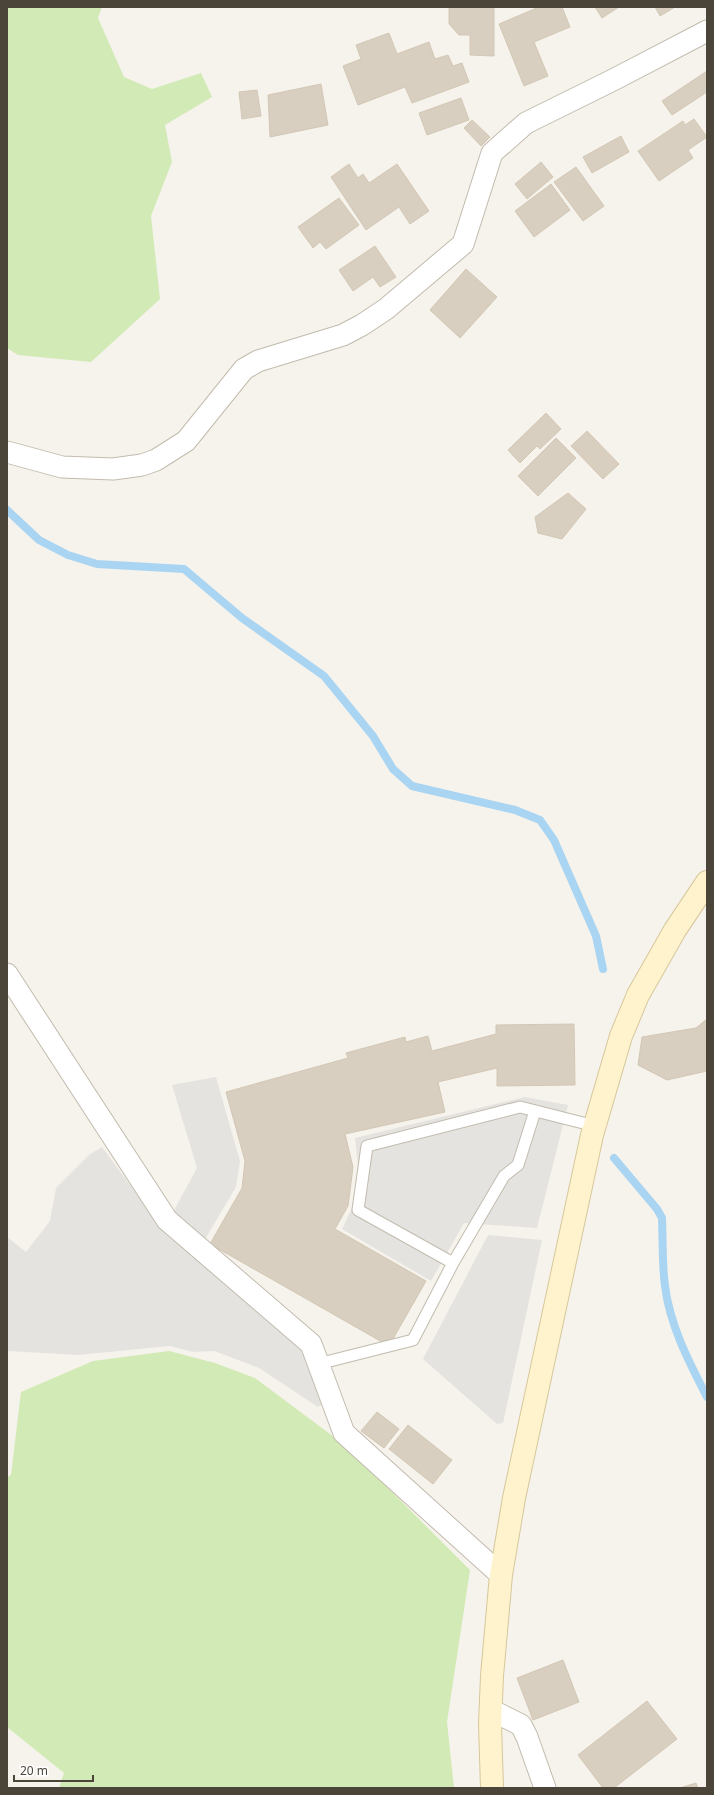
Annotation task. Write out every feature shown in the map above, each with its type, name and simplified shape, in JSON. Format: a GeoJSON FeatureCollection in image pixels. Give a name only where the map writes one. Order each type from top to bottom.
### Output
{"type":"FeatureCollection","features":[{"type":"Feature","properties":{"kind":"street"},"geometry":{"type":"LineString","coordinates":[[9,454],[62,467],[114,469],[142,465],[156,460],[186,441],[244,369],[258,361],[343,334],[362,325],[386,309],[463,244],[492,154],[526,123],[707,31]]}},
{"type":"Feature","properties":{"kind":"street"},"geometry":{"type":"LineString","coordinates":[[492,1788],[492,1676],[501,1575],[516,1490],[595,1126],[621,1036],[638,995],[675,930],[707,882]]}},
{"type":"Feature","properties":{"kind":"street"},"geometry":{"type":"LineString","coordinates":[[7,974],[167,1220],[311,1344],[344,1433],[501,1575]]}},
{"type":"Feature","properties":{"kind":"street"},"geometry":{"type":"LineString","coordinates":[[491,1710],[521,1725],[527,1737],[545,1788]]}},
{"type":"Feature","properties":{"kind":"lane"},"geometry":{"type":"LineString","coordinates":[[453,1263],[358,1210],[367,1146],[520,1107],[595,1126]]}},
{"type":"Feature","properties":{"kind":"lane"},"geometry":{"type":"LineString","coordinates":[[318,1364],[413,1340],[453,1263],[504,1176],[518,1165],[535,1111]]}},
{"type":"Feature","properties":{"kind":"green space"},"geometry":{"type":"Polygon","coordinates":[[[7,7],[102,7],[98,18],[124,77],[152,89],[201,73],[212,97],[165,125],[172,162],[151,216],[160,299],[91,362],[18,355],[7,348],[7,7]]]}},
{"type":"Feature","properties":{"kind":"green space"},"geometry":{"type":"Polygon","coordinates":[[[169,1351],[215,1363],[255,1378],[334,1437],[387,1487],[470,1570],[447,1722],[454,1788],[59,1788],[64,1773],[7,1727],[7,1477],[11,1475],[21,1392],[93,1361],[169,1351]]]}},
{"type":"Feature","properties":{"kind":"shaded area"},"geometry":{"type":"Polygon","coordinates":[[[216,1077],[240,1161],[236,1187],[204,1241],[172,1214],[197,1168],[172,1085],[216,1077]]]}},
{"type":"Feature","properties":{"kind":"shaded area"},"geometry":{"type":"Polygon","coordinates":[[[525,1097],[568,1105],[537,1228],[464,1223],[431,1281],[342,1229],[352,1208],[358,1165],[355,1138],[525,1097]]]}},
{"type":"Feature","properties":{"kind":"shaded area"},"geometry":{"type":"Polygon","coordinates":[[[102,1147],[166,1234],[306,1352],[327,1402],[318,1407],[259,1368],[214,1351],[193,1352],[170,1346],[78,1355],[7,1351],[7,1237],[26,1252],[50,1221],[56,1188],[89,1155],[102,1147]]]}},
{"type":"Feature","properties":{"kind":"shaded area"},"geometry":{"type":"Polygon","coordinates":[[[488,1235],[542,1240],[503,1423],[497,1424],[423,1359],[488,1235]]]}},
{"type":"Feature","properties":{"kind":"building"},"geometry":{"type":"Polygon","coordinates":[[[449,7],[494,7],[494,56],[470,55],[470,35],[459,35],[449,24],[449,7]]]}},
{"type":"Feature","properties":{"kind":"building"},"geometry":{"type":"Polygon","coordinates":[[[539,7],[562,7],[570,27],[534,42],[548,76],[524,86],[499,24],[539,7]]]}},
{"type":"Feature","properties":{"kind":"building"},"geometry":{"type":"Polygon","coordinates":[[[595,7],[619,7],[602,18],[595,7]]]}},
{"type":"Feature","properties":{"kind":"building"},"geometry":{"type":"Polygon","coordinates":[[[655,7],[675,7],[660,16],[655,7]]]}},
{"type":"Feature","properties":{"kind":"building"},"geometry":{"type":"Polygon","coordinates":[[[389,33],[397,54],[429,42],[435,59],[448,55],[453,66],[462,63],[469,82],[412,103],[405,87],[358,105],[343,66],[361,59],[356,45],[389,33]]]}},
{"type":"Feature","properties":{"kind":"building"},"geometry":{"type":"Polygon","coordinates":[[[707,71],[707,92],[672,115],[662,101],[707,71]]]}},
{"type":"Feature","properties":{"kind":"building"},"geometry":{"type":"Polygon","coordinates":[[[321,84],[328,125],[270,137],[268,95],[321,84]]]}},
{"type":"Feature","properties":{"kind":"building"},"geometry":{"type":"Polygon","coordinates":[[[257,90],[261,116],[242,119],[239,92],[257,90]]]}},
{"type":"Feature","properties":{"kind":"building"},"geometry":{"type":"Polygon","coordinates":[[[461,98],[469,120],[427,135],[419,113],[461,98]]]}},
{"type":"Feature","properties":{"kind":"building"},"geometry":{"type":"Polygon","coordinates":[[[694,119],[707,137],[688,150],[693,158],[659,181],[638,151],[683,121],[685,125],[694,119]]]}},
{"type":"Feature","properties":{"kind":"building"},"geometry":{"type":"Polygon","coordinates":[[[472,120],[490,137],[481,146],[464,128],[472,120]]]}},
{"type":"Feature","properties":{"kind":"building"},"geometry":{"type":"Polygon","coordinates":[[[621,136],[629,152],[592,173],[583,157],[621,136]]]}},
{"type":"Feature","properties":{"kind":"building"},"geometry":{"type":"Polygon","coordinates":[[[541,162],[553,177],[527,199],[515,184],[541,162]]]}},
{"type":"Feature","properties":{"kind":"building"},"geometry":{"type":"Polygon","coordinates":[[[349,164],[358,178],[363,174],[369,183],[397,164],[429,211],[410,224],[399,207],[366,230],[331,177],[349,164]]]}},
{"type":"Feature","properties":{"kind":"building"},"geometry":{"type":"Polygon","coordinates":[[[576,167],[604,206],[583,221],[554,182],[576,167]]]}},
{"type":"Feature","properties":{"kind":"building"},"geometry":{"type":"Polygon","coordinates":[[[551,184],[570,210],[534,237],[515,211],[551,184]]]}},
{"type":"Feature","properties":{"kind":"building"},"geometry":{"type":"Polygon","coordinates":[[[339,198],[359,225],[326,249],[320,242],[313,248],[298,227],[339,198]]]}},
{"type":"Feature","properties":{"kind":"building"},"geometry":{"type":"Polygon","coordinates":[[[375,246],[396,277],[380,287],[373,277],[353,291],[339,270],[375,246]]]}},
{"type":"Feature","properties":{"kind":"building"},"geometry":{"type":"Polygon","coordinates":[[[466,269],[497,297],[460,338],[430,310],[466,269]]]}},
{"type":"Feature","properties":{"kind":"building"},"geometry":{"type":"Polygon","coordinates":[[[546,413],[561,429],[540,449],[537,446],[520,463],[508,450],[546,413]]]}},
{"type":"Feature","properties":{"kind":"building"},"geometry":{"type":"Polygon","coordinates":[[[587,431],[619,464],[603,479],[571,446],[587,431]]]}},
{"type":"Feature","properties":{"kind":"building"},"geometry":{"type":"Polygon","coordinates":[[[556,438],[576,458],[538,496],[518,476],[556,438]]]}},
{"type":"Feature","properties":{"kind":"building"},"geometry":{"type":"Polygon","coordinates":[[[568,493],[586,509],[562,539],[538,533],[535,517],[568,493]]]}},
{"type":"Feature","properties":{"kind":"building"},"geometry":{"type":"Polygon","coordinates":[[[707,1019],[707,1071],[667,1080],[638,1065],[642,1037],[696,1028],[707,1019]]]}},
{"type":"Feature","properties":{"kind":"building"},"geometry":{"type":"Polygon","coordinates":[[[574,1024],[575,1085],[497,1086],[497,1068],[438,1082],[445,1112],[345,1134],[353,1167],[348,1206],[335,1229],[426,1281],[389,1346],[210,1244],[242,1188],[245,1161],[226,1092],[348,1058],[346,1053],[405,1037],[406,1042],[428,1036],[432,1051],[496,1034],[496,1025],[574,1024]]]}},
{"type":"Feature","properties":{"kind":"building"},"geometry":{"type":"Polygon","coordinates":[[[377,1412],[399,1429],[384,1448],[361,1431],[377,1412]]]}},
{"type":"Feature","properties":{"kind":"building"},"geometry":{"type":"Polygon","coordinates":[[[408,1425],[452,1460],[433,1484],[389,1449],[408,1425]]]}},
{"type":"Feature","properties":{"kind":"building"},"geometry":{"type":"Polygon","coordinates":[[[563,1660],[579,1702],[533,1720],[517,1678],[563,1660]]]}},
{"type":"Feature","properties":{"kind":"building"},"geometry":{"type":"Polygon","coordinates":[[[647,1701],[677,1739],[614,1788],[603,1788],[578,1755],[647,1701]]]}},
{"type":"Feature","properties":{"kind":"building"},"geometry":{"type":"Polygon","coordinates":[[[696,1783],[698,1788],[680,1788],[696,1783]]]}},
{"type":"Feature","properties":{"kind":"waterway"},"geometry":{"type":"LineString","coordinates":[[7,510],[39,540],[68,555],[97,564],[184,569],[242,618],[324,676],[373,736],[393,769],[412,786],[515,810],[540,820],[554,840],[596,936],[603,969]]}},
{"type":"Feature","properties":{"kind":"waterway"},"geometry":{"type":"LineString","coordinates":[[614,1158],[657,1209],[662,1218],[664,1278],[671,1315],[687,1357],[707,1397]]}}]}
